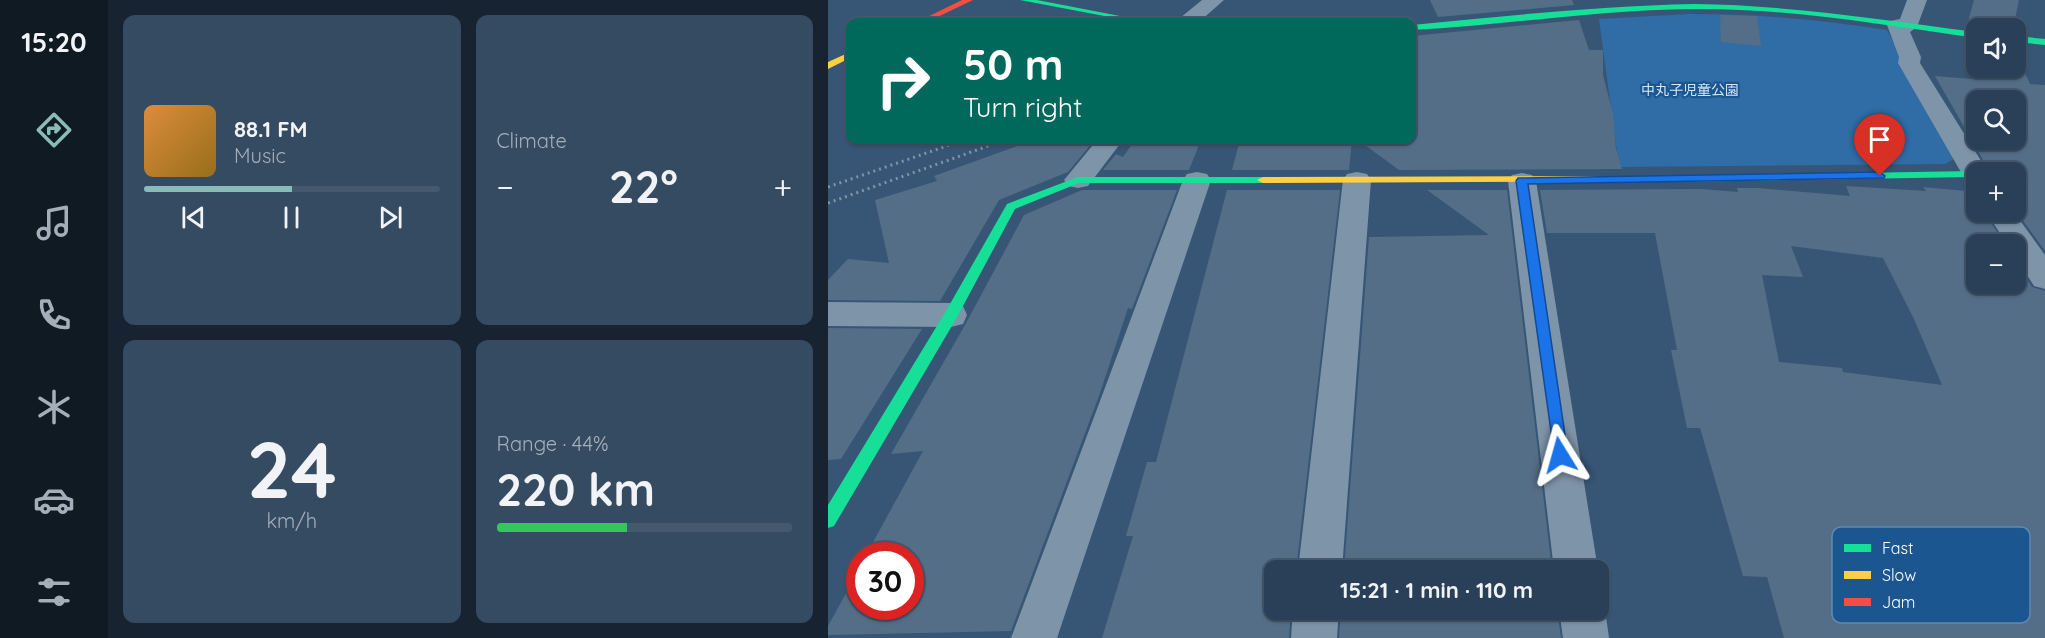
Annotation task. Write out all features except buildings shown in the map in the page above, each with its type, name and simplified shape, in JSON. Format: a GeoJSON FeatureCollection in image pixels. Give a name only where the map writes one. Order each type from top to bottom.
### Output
{"type":"FeatureCollection","features":[{"type":"Feature","properties":{"kind":"street"},"geometry":{"type":"LineString","coordinates":[[930,18],[969,0]]}},
{"type":"Feature","properties":{"kind":"street"},"geometry":{"type":"LineString","coordinates":[[1024,0],[1125,18]]}},
{"type":"Feature","properties":{"kind":"street"},"geometry":{"type":"LineString","coordinates":[[1192,18],[1214,0]]}},
{"type":"Feature","properties":{"kind":"street"},"geometry":{"type":"LineString","coordinates":[[1917,0],[1902,26],[1910,57],[1909,63],[1968,162]]}},
{"type":"Feature","properties":{"kind":"street"},"geometry":{"type":"LineString","coordinates":[[1416,28],[1641,8],[1704,6],[1794,11],[1966,34]]}},
{"type":"Feature","properties":{"kind":"street"},"geometry":{"type":"LineString","coordinates":[[2026,40],[2045,42]]}},
{"type":"Feature","properties":{"kind":"street"},"geometry":{"type":"LineString","coordinates":[[828,66],[846,57]]}},
{"type":"Feature","properties":{"kind":"street"},"geometry":{"type":"LineString","coordinates":[[1078,180],[1107,144]]}},
{"type":"Feature","properties":{"kind":"street"},"geometry":{"type":"LineString","coordinates":[[828,520],[951,315],[1011,207],[1078,180],[1522,181],[1966,175]]}},
{"type":"Feature","properties":{"kind":"street"},"geometry":{"type":"LineString","coordinates":[[1034,638],[1197,180]]}},
{"type":"Feature","properties":{"kind":"street"},"geometry":{"type":"LineString","coordinates":[[1321,560],[1358,180]]}},
{"type":"Feature","properties":{"kind":"street"},"geometry":{"type":"LineString","coordinates":[[1522,181],[1575,560]]}},
{"type":"Feature","properties":{"kind":"street"},"geometry":{"type":"LineString","coordinates":[[2007,222],[2045,278]]}},
{"type":"Feature","properties":{"kind":"street"},"geometry":{"type":"LineString","coordinates":[[828,314],[951,315]]}},
{"type":"Feature","properties":{"kind":"street"},"geometry":{"type":"LineString","coordinates":[[1314,638],[1315,620]]}},
{"type":"Feature","properties":{"kind":"street"},"geometry":{"type":"LineString","coordinates":[[1584,620],[1586,638]]}},
{"type":"Feature","properties":{"kind":"path"},"geometry":{"type":"LineString","coordinates":[[828,187],[952,144]]}},
{"type":"Feature","properties":{"kind":"path"},"geometry":{"type":"LineString","coordinates":[[828,203],[994,144]]}},
{"type":"Feature","properties":{"kind":"green space","name":"中丸子児童公園"},"geometry":{"type":"Polygon","coordinates":[[[1688,14],[1788,18],[1887,30],[1954,159],[1945,164],[1619,167],[1599,19],[1688,14]]]}},
{"type":"Feature","properties":{"kind":"traffic: fast"},"geometry":{"type":"LineString","coordinates":[[1024,0],[1125,18]]}},
{"type":"Feature","properties":{"kind":"traffic: fast"},"geometry":{"type":"LineString","coordinates":[[1416,28],[1613,10],[1734,7],[1825,14],[1966,33]]}},
{"type":"Feature","properties":{"kind":"traffic: fast"},"geometry":{"type":"LineString","coordinates":[[2026,40],[2045,42]]}},
{"type":"Feature","properties":{"kind":"traffic: fast"},"geometry":{"type":"LineString","coordinates":[[1676,179],[1966,174]]}},
{"type":"Feature","properties":{"kind":"traffic: fast"},"geometry":{"type":"LineString","coordinates":[[828,520],[951,315],[1011,207],[1078,180],[1263,180]]}},
{"type":"Feature","properties":{"kind":"traffic: slow"},"geometry":{"type":"LineString","coordinates":[[828,66],[846,57]]}},
{"type":"Feature","properties":{"kind":"traffic: slow"},"geometry":{"type":"LineString","coordinates":[[1263,180],[1676,179]]}},
{"type":"Feature","properties":{"kind":"traffic: jam"},"geometry":{"type":"LineString","coordinates":[[930,18],[969,0]]}},
{"type":"Feature","properties":{"kind":"route"},"geometry":{"type":"LineString","coordinates":[[1560,455],[1522,181],[1880,176]]}}]}
